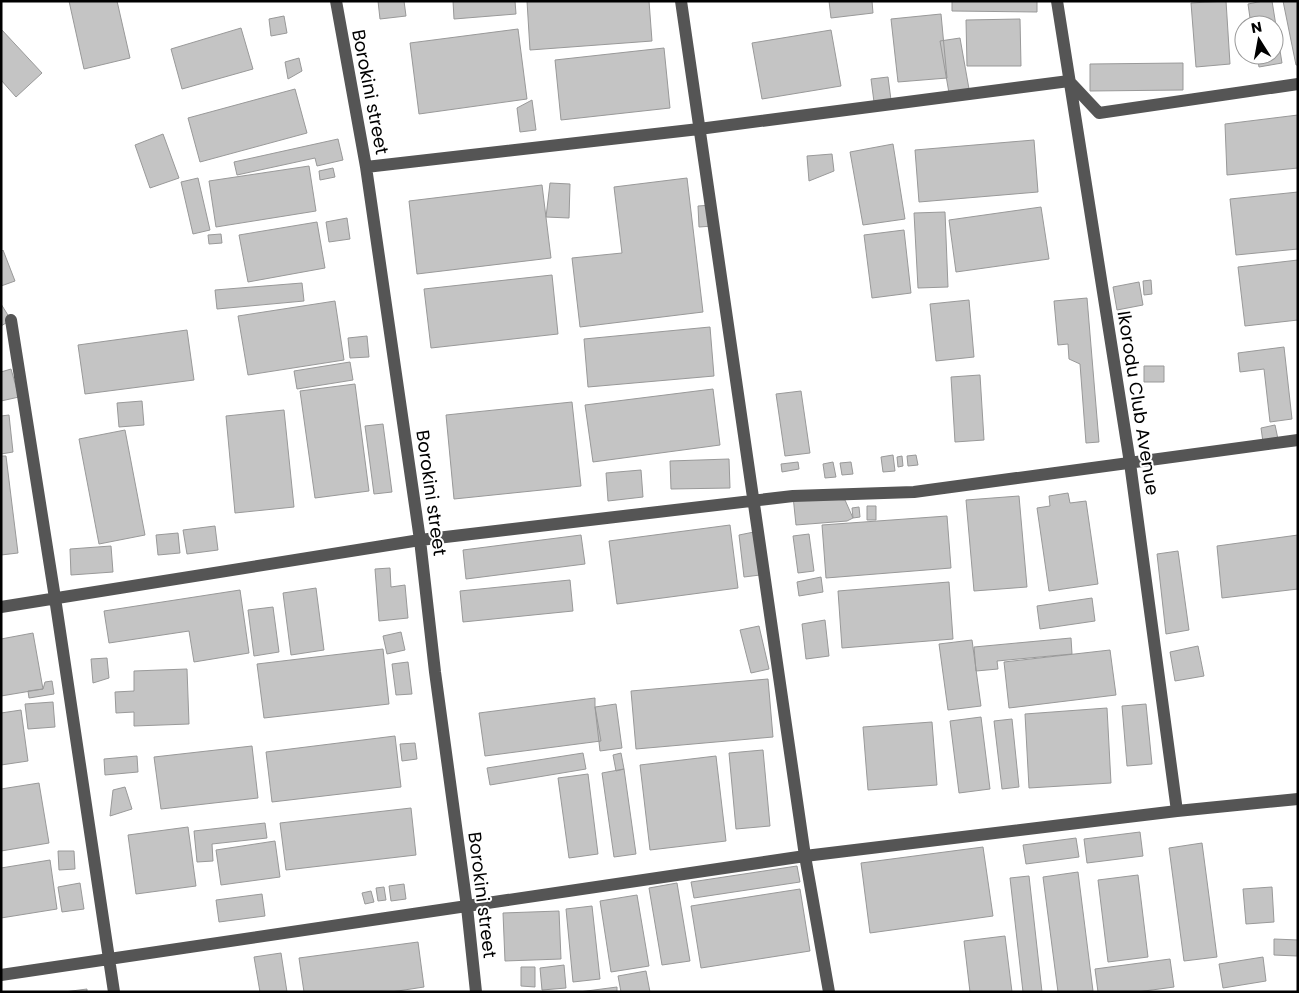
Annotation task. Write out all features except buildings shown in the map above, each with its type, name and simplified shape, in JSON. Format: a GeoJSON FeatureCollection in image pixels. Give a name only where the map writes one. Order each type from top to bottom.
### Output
{"type":"FeatureCollection","features":[{"type":"Feature","properties":{"kind":"street","name":"Borokini street"},"geometry":{"type":"LineString","coordinates":[[336,1],[366,167],[420,540],[435,672],[467,907],[476,992]]}},
{"type":"Feature","properties":{"kind":"street"},"geometry":{"type":"LineString","coordinates":[[681,1],[805,856],[829,992]]}},
{"type":"Feature","properties":{"kind":"street","name":"Ikorodu Club Avenue"},"geometry":{"type":"LineString","coordinates":[[1057,1],[1100,262],[1130,463],[1177,811]]}},
{"type":"Feature","properties":{"kind":"street"},"geometry":{"type":"LineString","coordinates":[[366,167],[699,129],[1069,82],[1099,113],[1298,84]]}},
{"type":"Feature","properties":{"kind":"street"},"geometry":{"type":"LineString","coordinates":[[11,320],[114,992]]}},
{"type":"Feature","properties":{"kind":"street"},"geometry":{"type":"LineString","coordinates":[[1,608],[420,540],[809,495],[914,492],[1298,440]]}},
{"type":"Feature","properties":{"kind":"street"},"geometry":{"type":"LineString","coordinates":[[1,975],[805,856],[1177,811],[1298,799]]}}]}
